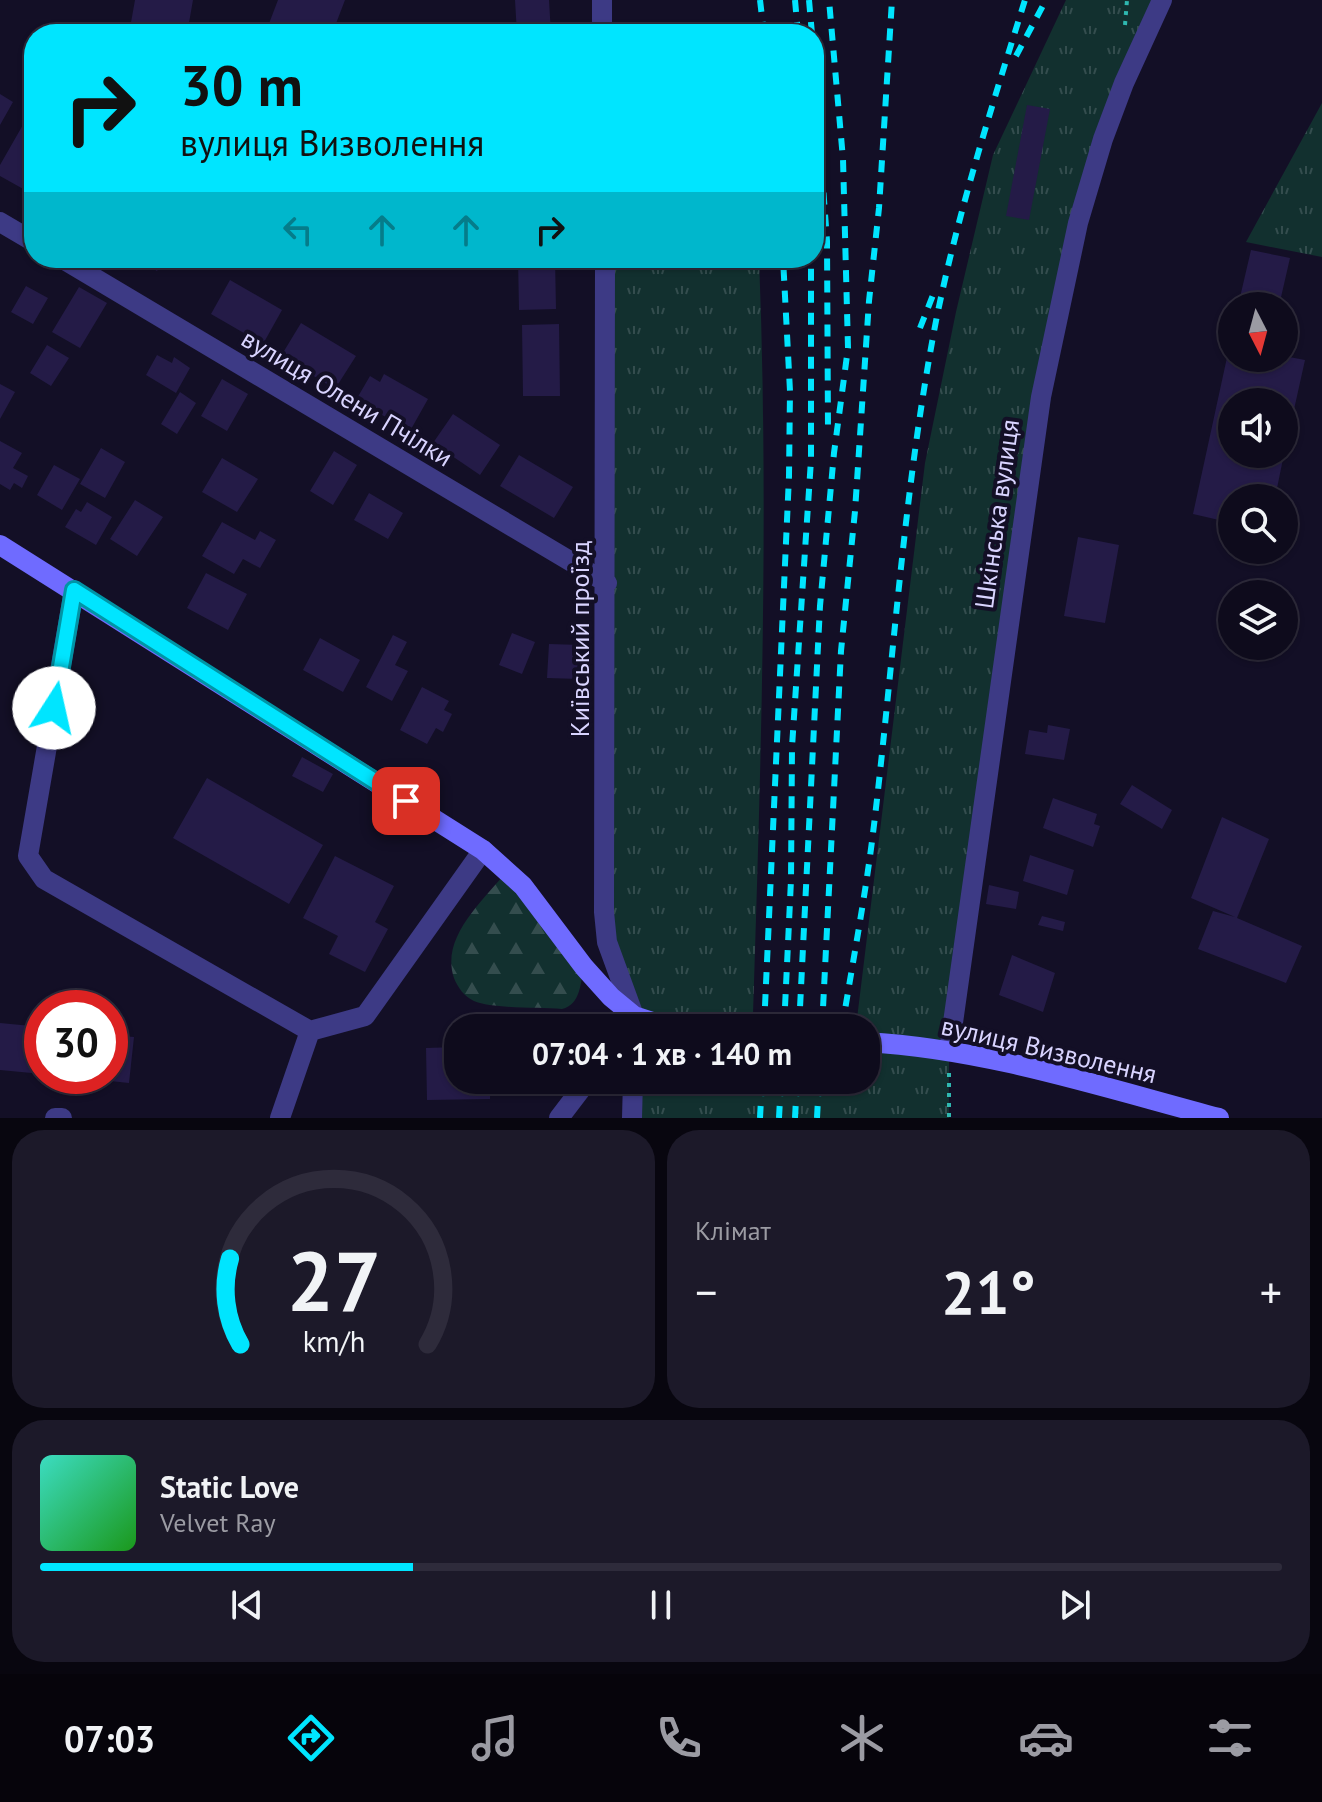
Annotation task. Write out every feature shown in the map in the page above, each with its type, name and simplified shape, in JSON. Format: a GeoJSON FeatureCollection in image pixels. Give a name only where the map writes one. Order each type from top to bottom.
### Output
{"type":"FeatureCollection","features":[{"type":"Feature","properties":{"kind":"street"},"geometry":{"type":"LineString","coordinates":[[602,0],[602,24]]}},
{"type":"Feature","properties":{"kind":"street","name":"Шкінська вулиця"},"geometry":{"type":"LineString","coordinates":[[949,1051],[1041,397],[1078,223],[1103,139],[1124,83],[1162,0]]}},
{"type":"Feature","properties":{"kind":"street"},"geometry":{"type":"LineString","coordinates":[[0,222],[24,236]]}},
{"type":"Feature","properties":{"kind":"street","name":"вулиця Олени Пчілки"},"geometry":{"type":"LineString","coordinates":[[78,268],[607,583]]}},
{"type":"Feature","properties":{"kind":"street","name":"Київський проїзд"},"geometry":{"type":"LineString","coordinates":[[605,268],[607,583],[604,912],[607,942],[628,1014]]}},
{"type":"Feature","properties":{"kind":"street"},"geometry":{"type":"LineString","coordinates":[[0,545],[483,850],[523,886],[623,1014]]}},
{"type":"Feature","properties":{"kind":"street"},"geometry":{"type":"LineString","coordinates":[[74,590],[28,856],[44,879],[310,1031],[365,1016],[483,850]]}},
{"type":"Feature","properties":{"kind":"street"},"geometry":{"type":"LineString","coordinates":[[280,1118],[310,1031]]}},
{"type":"Feature","properties":{"kind":"street","name":"вулиця Визволення"},"geometry":{"type":"LineString","coordinates":[[880,1043],[949,1051],[1018,1064],[1219,1118]]}},
{"type":"Feature","properties":{"kind":"street"},"geometry":{"type":"LineString","coordinates":[[559,1118],[577,1094]]}},
{"type":"Feature","properties":{"kind":"street"},"geometry":{"type":"LineString","coordinates":[[632,1118],[633,1094]]}},
{"type":"Feature","properties":{"kind":"street"},"geometry":{"type":"LineString","coordinates":[[55,1118],[62,1118]]}},
{"type":"Feature","properties":{"kind":"path"},"geometry":{"type":"LineString","coordinates":[[949,1051],[949,1118]]}},
{"type":"Feature","properties":{"kind":"green space"},"geometry":{"type":"Polygon","coordinates":[[[1066,0],[1162,0],[1078,223],[949,1051],[949,1118],[632,1118],[633,1094],[880,1094],[880,1014],[858,1014],[925,463],[993,155],[1066,0]]]}},
{"type":"Feature","properties":{"kind":"green space"},"geometry":{"type":"Polygon","coordinates":[[[1322,103],[1322,257],[1246,242],[1322,103]]]}},
{"type":"Feature","properties":{"kind":"green space"},"geometry":{"type":"Polygon","coordinates":[[[605,268],[759,268],[764,542],[753,1014],[630,1014],[607,942],[605,268]]]}},
{"type":"Feature","properties":{"kind":"green space"},"geometry":{"type":"Polygon","coordinates":[[[507,871],[584,967],[576,998],[562,1009],[482,1004],[467,997],[454,978],[451,963],[459,934],[476,907],[507,871]]]}},
{"type":"Feature","properties":{"kind":"building"},"geometry":{"type":"Polygon","coordinates":[[[135,0],[193,0],[189,24],[131,24],[135,0]]]}},
{"type":"Feature","properties":{"kind":"building"},"geometry":{"type":"Polygon","coordinates":[[[278,0],[345,0],[336,24],[269,24],[278,0]]]}},
{"type":"Feature","properties":{"kind":"building"},"geometry":{"type":"Polygon","coordinates":[[[515,0],[549,0],[550,24],[516,24],[515,0]]]}},
{"type":"Feature","properties":{"kind":"building"},"geometry":{"type":"Polygon","coordinates":[[[0,94],[13,102],[0,125],[0,94]]]}},
{"type":"Feature","properties":{"kind":"building"},"geometry":{"type":"Polygon","coordinates":[[[1027,105],[1050,109],[1029,220],[1006,216],[1027,105]]]}},
{"type":"Feature","properties":{"kind":"building"},"geometry":{"type":"Polygon","coordinates":[[[24,123],[24,189],[0,176],[0,165],[24,123]]]}},
{"type":"Feature","properties":{"kind":"building"},"geometry":{"type":"Polygon","coordinates":[[[1251,250],[1290,258],[1282,292],[1241,292],[1251,250]]]}},
{"type":"Feature","properties":{"kind":"building"},"geometry":{"type":"Polygon","coordinates":[[[518,268],[555,268],[556,309],[519,310],[518,268]]]}},
{"type":"Feature","properties":{"kind":"building"},"geometry":{"type":"Polygon","coordinates":[[[230,280],[282,310],[263,344],[211,314],[230,280]]]}},
{"type":"Feature","properties":{"kind":"building"},"geometry":{"type":"Polygon","coordinates":[[[26,286],[48,298],[33,324],[11,312],[26,286]]]}},
{"type":"Feature","properties":{"kind":"building"},"geometry":{"type":"Polygon","coordinates":[[[79,287],[107,303],[80,348],[52,332],[79,287]]]}},
{"type":"Feature","properties":{"kind":"building"},"geometry":{"type":"Polygon","coordinates":[[[301,323],[356,356],[335,389],[281,356],[301,323]]]}},
{"type":"Feature","properties":{"kind":"building"},"geometry":{"type":"Polygon","coordinates":[[[559,324],[560,396],[523,396],[522,325],[559,324]]]}},
{"type":"Feature","properties":{"kind":"building"},"geometry":{"type":"Polygon","coordinates":[[[47,345],[69,358],[51,386],[30,373],[47,345]]]}},
{"type":"Feature","properties":{"kind":"building"},"geometry":{"type":"Polygon","coordinates":[[[157,355],[172,363],[174,357],[190,368],[176,393],[146,375],[157,355]]]}},
{"type":"Feature","properties":{"kind":"building"},"geometry":{"type":"Polygon","coordinates":[[[1298,359],[1305,360],[1298,392],[1298,388],[1220,388],[1224,372],[1298,372],[1298,359]]]}},
{"type":"Feature","properties":{"kind":"building"},"geometry":{"type":"Polygon","coordinates":[[[384,374],[428,399],[410,431],[356,400],[370,376],[380,382],[384,374]]]}},
{"type":"Feature","properties":{"kind":"building"},"geometry":{"type":"Polygon","coordinates":[[[222,379],[248,394],[227,431],[201,416],[222,379]]]}},
{"type":"Feature","properties":{"kind":"building"},"geometry":{"type":"Polygon","coordinates":[[[0,384],[15,392],[0,419],[0,384]]]}},
{"type":"Feature","properties":{"kind":"building"},"geometry":{"type":"Polygon","coordinates":[[[180,392],[196,403],[177,434],[161,424],[180,392]]]}},
{"type":"Feature","properties":{"kind":"building"},"geometry":{"type":"Polygon","coordinates":[[[1218,399],[1218,468],[1281,468],[1278,484],[1218,484],[1218,520],[1193,514],[1218,399]]]}},
{"type":"Feature","properties":{"kind":"building"},"geometry":{"type":"Polygon","coordinates":[[[453,414],[500,445],[480,475],[433,443],[453,414]]]}},
{"type":"Feature","properties":{"kind":"building"},"geometry":{"type":"Polygon","coordinates":[[[0,441],[22,453],[13,468],[28,476],[22,488],[14,483],[10,490],[0,484],[0,441]]]}},
{"type":"Feature","properties":{"kind":"building"},"geometry":{"type":"Polygon","coordinates":[[[101,448],[125,462],[105,498],[80,484],[101,448]]]}},
{"type":"Feature","properties":{"kind":"building"},"geometry":{"type":"Polygon","coordinates":[[[334,451],[357,465],[333,505],[310,491],[334,451]]]}},
{"type":"Feature","properties":{"kind":"building"},"geometry":{"type":"Polygon","coordinates":[[[519,455],[573,487],[554,518],[500,486],[519,455]]]}},
{"type":"Feature","properties":{"kind":"building"},"geometry":{"type":"Polygon","coordinates":[[[222,458],[258,479],[237,512],[202,492],[222,458]]]}},
{"type":"Feature","properties":{"kind":"building"},"geometry":{"type":"Polygon","coordinates":[[[54,465],[80,479],[62,510],[37,495],[54,465]]]}},
{"type":"Feature","properties":{"kind":"building"},"geometry":{"type":"Polygon","coordinates":[[[369,493],[403,513],[388,539],[354,520],[369,493]]]}},
{"type":"Feature","properties":{"kind":"building"},"geometry":{"type":"Polygon","coordinates":[[[135,500],[163,517],[137,556],[110,539],[135,500]]]}},
{"type":"Feature","properties":{"kind":"building"},"geometry":{"type":"Polygon","coordinates":[[[87,502],[112,517],[96,545],[65,527],[76,509],[81,512],[87,502]]]}},
{"type":"Feature","properties":{"kind":"building"},"geometry":{"type":"Polygon","coordinates":[[[222,522],[255,540],[260,531],[276,540],[260,568],[243,559],[234,574],[202,556],[222,522]]]}},
{"type":"Feature","properties":{"kind":"building"},"geometry":{"type":"Polygon","coordinates":[[[1078,537],[1119,545],[1105,623],[1064,616],[1078,537]]]}},
{"type":"Feature","properties":{"kind":"building"},"geometry":{"type":"Polygon","coordinates":[[[206,573],[247,594],[228,630],[187,608],[206,573]]]}},
{"type":"Feature","properties":{"kind":"building"},"geometry":{"type":"Polygon","coordinates":[[[512,633],[535,642],[522,674],[499,665],[512,633]]]}},
{"type":"Feature","properties":{"kind":"building"},"geometry":{"type":"Polygon","coordinates":[[[393,635],[407,642],[395,665],[408,671],[392,701],[366,687],[393,635]]]}},
{"type":"Feature","properties":{"kind":"building"},"geometry":{"type":"Polygon","coordinates":[[[320,638],[360,660],[343,692],[303,670],[320,638]]]}},
{"type":"Feature","properties":{"kind":"building"},"geometry":{"type":"Polygon","coordinates":[[[549,644],[581,645],[579,679],[547,678],[549,644]]]}},
{"type":"Feature","properties":{"kind":"building"},"geometry":{"type":"Polygon","coordinates":[[[422,687],[449,701],[444,710],[452,714],[443,732],[436,728],[427,744],[400,730],[422,687]]]}},
{"type":"Feature","properties":{"kind":"building"},"geometry":{"type":"Polygon","coordinates":[[[1048,725],[1070,729],[1064,760],[1025,754],[1029,730],[1047,733],[1048,725]]]}},
{"type":"Feature","properties":{"kind":"building"},"geometry":{"type":"Polygon","coordinates":[[[302,757],[333,774],[323,792],[292,776],[302,757]]]}},
{"type":"Feature","properties":{"kind":"building"},"geometry":{"type":"Polygon","coordinates":[[[207,778],[323,845],[289,904],[173,838],[207,778]]]}},
{"type":"Feature","properties":{"kind":"building"},"geometry":{"type":"Polygon","coordinates":[[[1132,785],[1172,810],[1162,829],[1120,804],[1132,785]]]}},
{"type":"Feature","properties":{"kind":"building"},"geometry":{"type":"Polygon","coordinates":[[[1053,798],[1097,814],[1094,824],[1100,826],[1093,847],[1043,828],[1053,798]]]}},
{"type":"Feature","properties":{"kind":"building"},"geometry":{"type":"Polygon","coordinates":[[[1222,817],[1269,839],[1237,918],[1302,946],[1286,983],[1198,949],[1213,911],[1235,917],[1191,898],[1222,817]]]}},
{"type":"Feature","properties":{"kind":"building"},"geometry":{"type":"Polygon","coordinates":[[[1030,855],[1074,870],[1067,895],[1023,881],[1030,855]]]}},
{"type":"Feature","properties":{"kind":"building"},"geometry":{"type":"Polygon","coordinates":[[[335,856],[394,886],[375,922],[388,929],[365,972],[329,954],[338,936],[303,918],[335,856]]]}},
{"type":"Feature","properties":{"kind":"building"},"geometry":{"type":"Polygon","coordinates":[[[989,885],[1019,892],[1016,909],[986,904],[989,885]]]}},
{"type":"Feature","properties":{"kind":"building"},"geometry":{"type":"Polygon","coordinates":[[[1042,916],[1065,922],[1063,931],[1038,925],[1042,916]]]}},
{"type":"Feature","properties":{"kind":"building"},"geometry":{"type":"Polygon","coordinates":[[[1012,955],[1055,973],[1043,1012],[999,995],[1012,955]]]}},
{"type":"Feature","properties":{"kind":"building"},"geometry":{"type":"Polygon","coordinates":[[[0,1023],[24,1025],[24,1072],[0,1070],[0,1023]]]}},
{"type":"Feature","properties":{"kind":"building"},"geometry":{"type":"Polygon","coordinates":[[[128,1036],[134,1037],[128,1083],[128,1036]]]}},
{"type":"Feature","properties":{"kind":"building"},"geometry":{"type":"Polygon","coordinates":[[[444,1047],[444,1094],[490,1094],[490,1099],[427,1100],[426,1048],[444,1047]]]}},
{"type":"Feature","properties":{"kind":"railway"},"geometry":{"type":"LineString","coordinates":[[760,0],[763,24]]}},
{"type":"Feature","properties":{"kind":"railway"},"geometry":{"type":"LineString","coordinates":[[795,0],[797,24]]}},
{"type":"Feature","properties":{"kind":"railway"},"geometry":{"type":"LineString","coordinates":[[809,0],[811,24]]}},
{"type":"Feature","properties":{"kind":"railway"},"geometry":{"type":"LineString","coordinates":[[800,1014],[820,606],[834,453],[848,348],[843,159],[829,0]]}},
{"type":"Feature","properties":{"kind":"railway"},"geometry":{"type":"LineString","coordinates":[[823,1014],[841,651],[879,208],[892,0]]}},
{"type":"Feature","properties":{"kind":"railway"},"geometry":{"type":"LineString","coordinates":[[844,1014],[871,850],[908,509],[936,321],[965,199],[1025,0]]}},
{"type":"Feature","properties":{"kind":"railway"},"geometry":{"type":"LineString","coordinates":[[1016,56],[1046,0]]}},
{"type":"Feature","properties":{"kind":"railway"},"geometry":{"type":"LineString","coordinates":[[824,199],[828,430]]}},
{"type":"Feature","properties":{"kind":"railway"},"geometry":{"type":"LineString","coordinates":[[765,1014],[789,476],[790,391],[784,268]]}},
{"type":"Feature","properties":{"kind":"railway"},"geometry":{"type":"LineString","coordinates":[[785,1014],[791,880],[792,747],[811,460],[811,268]]}},
{"type":"Feature","properties":{"kind":"railway"},"geometry":{"type":"LineString","coordinates":[[920,328],[933,295]]}},
{"type":"Feature","properties":{"kind":"railway"},"geometry":{"type":"LineString","coordinates":[[760,1118],[761,1094]]}},
{"type":"Feature","properties":{"kind":"railway"},"geometry":{"type":"LineString","coordinates":[[779,1118],[780,1094]]}},
{"type":"Feature","properties":{"kind":"railway"},"geometry":{"type":"LineString","coordinates":[[795,1118],[796,1094]]}},
{"type":"Feature","properties":{"kind":"railway"},"geometry":{"type":"LineString","coordinates":[[817,1118],[818,1094]]}},
{"type":"Feature","properties":{"kind":"route"},"geometry":{"type":"LineString","coordinates":[[54,708],[74,590],[406,801]]}}]}
